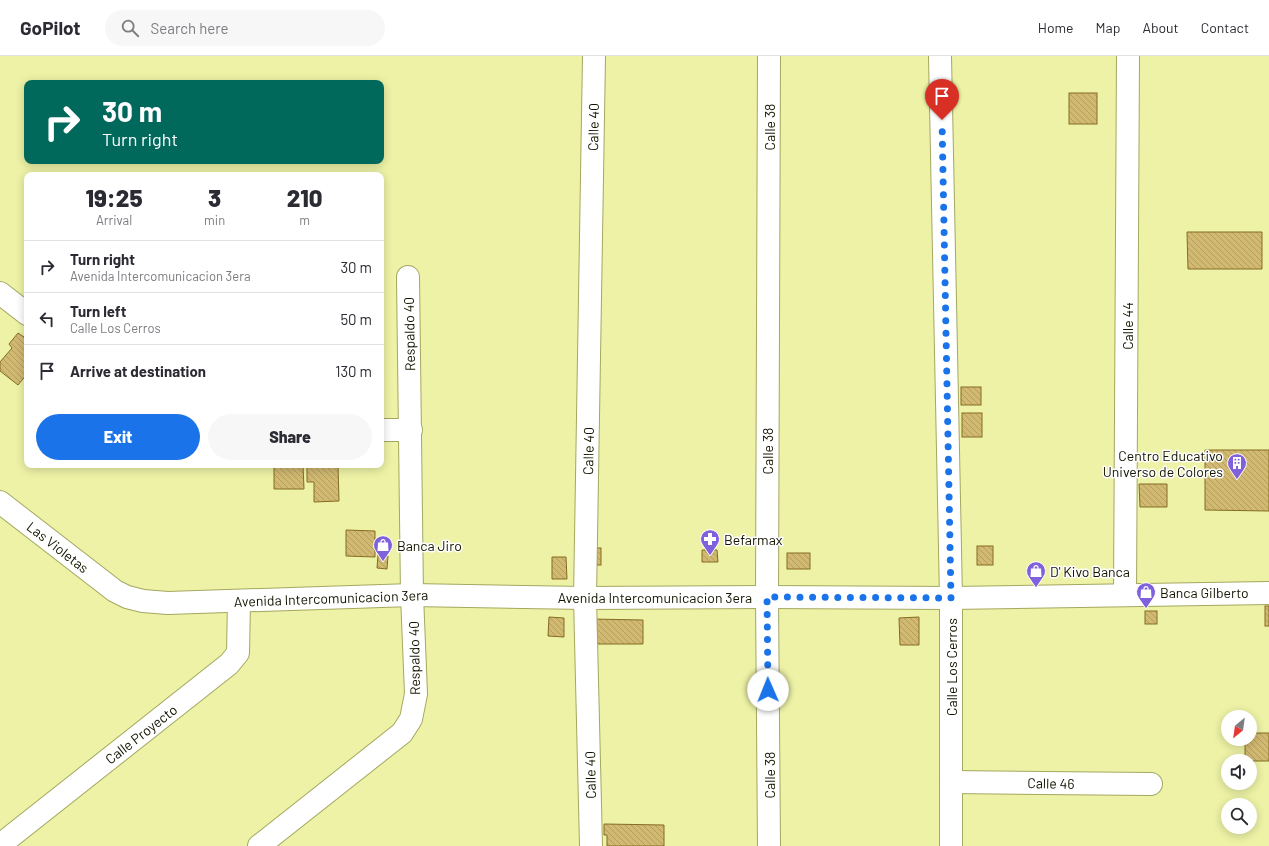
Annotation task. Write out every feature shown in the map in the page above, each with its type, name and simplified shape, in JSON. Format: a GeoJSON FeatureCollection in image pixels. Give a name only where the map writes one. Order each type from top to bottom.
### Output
{"type":"FeatureCollection","features":[{"type":"Feature","properties":{"kind":"street","name":"Calle 40"},"geometry":{"type":"LineString","coordinates":[[591,846],[585,598],[594,56]]}},
{"type":"Feature","properties":{"kind":"street","name":"Calle 38"},"geometry":{"type":"LineString","coordinates":[[769,56],[767,597],[769,846]]}},
{"type":"Feature","properties":{"kind":"street","name":"Calle Los Cerros"},"geometry":{"type":"LineString","coordinates":[[940,56],[951,598],[951,846]]}},
{"type":"Feature","properties":{"kind":"street","name":"Calle 44"},"geometry":{"type":"LineString","coordinates":[[1125,595],[1128,56]]}},
{"type":"Feature","properties":{"kind":"street","name":"Respaldo 40"},"geometry":{"type":"LineString","coordinates":[[259,846],[402,733],[411,719],[416,694],[412,595],[408,277]]}},
{"type":"Feature","properties":{"kind":"street"},"geometry":{"type":"LineString","coordinates":[[0,293],[24,312]]}},
{"type":"Feature","properties":{"kind":"street"},"geometry":{"type":"LineString","coordinates":[[384,430],[411,430]]}},
{"type":"Feature","properties":{"kind":"street","name":"Las Violetas"},"geometry":{"type":"LineString","coordinates":[[0,502],[115,591]]}},
{"type":"Feature","properties":{"kind":"street","name":"Avenida Intercomunicacion 3era"},"geometry":{"type":"LineString","coordinates":[[115,591],[127,597],[143,601],[168,602],[412,595],[585,598],[951,598],[1269,593]]}},
{"type":"Feature","properties":{"kind":"street","name":"Calle Proyecto"},"geometry":{"type":"LineString","coordinates":[[0,845],[229,664],[238,653],[239,601]]}},
{"type":"Feature","properties":{"kind":"street","name":"Calle 46"},"geometry":{"type":"LineString","coordinates":[[951,782],[1151,784]]}},
{"type":"Feature","properties":{"kind":"building"},"geometry":{"type":"Polygon","coordinates":[[[1069,93],[1097,93],[1097,124],[1069,124],[1069,93]]]}},
{"type":"Feature","properties":{"kind":"building"},"geometry":{"type":"Polygon","coordinates":[[[1187,232],[1262,232],[1262,269],[1188,269],[1187,232]]]}},
{"type":"Feature","properties":{"kind":"building"},"geometry":{"type":"Polygon","coordinates":[[[18,333],[24,337],[24,378],[18,385],[0,371],[0,362],[12,348],[9,344],[18,333]]]}},
{"type":"Feature","properties":{"kind":"building"},"geometry":{"type":"Polygon","coordinates":[[[961,387],[981,387],[981,405],[961,405],[961,387]]]}},
{"type":"Feature","properties":{"kind":"building"},"geometry":{"type":"Polygon","coordinates":[[[962,413],[982,413],[982,437],[962,437],[962,413]]]}},
{"type":"Feature","properties":{"kind":"building","name":"Centro Educativo Universo de Colores"},"geometry":{"type":"Polygon","coordinates":[[[1205,450],[1269,450],[1269,511],[1205,510],[1205,450]]]}},
{"type":"Feature","properties":{"kind":"building"},"geometry":{"type":"Polygon","coordinates":[[[274,468],[303,468],[304,489],[274,489],[274,468]]]}},
{"type":"Feature","properties":{"kind":"building"},"geometry":{"type":"Polygon","coordinates":[[[307,468],[338,468],[339,501],[314,502],[314,482],[307,482],[307,468]]]}},
{"type":"Feature","properties":{"kind":"building"},"geometry":{"type":"Polygon","coordinates":[[[1139,484],[1167,484],[1167,507],[1140,507],[1139,484]]]}},
{"type":"Feature","properties":{"kind":"building"},"geometry":{"type":"Polygon","coordinates":[[[346,530],[375,531],[375,557],[346,556],[346,530]]]}},
{"type":"Feature","properties":{"kind":"building"},"geometry":{"type":"Polygon","coordinates":[[[977,546],[993,546],[993,565],[977,565],[977,546]]]}},
{"type":"Feature","properties":{"kind":"building"},"geometry":{"type":"Polygon","coordinates":[[[587,548],[601,548],[601,565],[587,565],[587,548]]]}},
{"type":"Feature","properties":{"kind":"building","name":"Befarmax"},"geometry":{"type":"Polygon","coordinates":[[[702,550],[717,550],[718,562],[702,562],[702,550]]]}},
{"type":"Feature","properties":{"kind":"building"},"geometry":{"type":"Polygon","coordinates":[[[787,553],[810,553],[810,569],[787,569],[787,553]]]}},
{"type":"Feature","properties":{"kind":"building","name":"Banca Jiro"},"geometry":{"type":"Polygon","coordinates":[[[378,555],[388,556],[387,569],[377,568],[378,555]]]}},
{"type":"Feature","properties":{"kind":"building"},"geometry":{"type":"Polygon","coordinates":[[[552,557],[566,557],[567,579],[552,579],[552,557]]]}},
{"type":"Feature","properties":{"kind":"building"},"geometry":{"type":"Polygon","coordinates":[[[1265,606],[1269,606],[1269,626],[1265,626],[1265,606]]]}},
{"type":"Feature","properties":{"kind":"building"},"geometry":{"type":"Polygon","coordinates":[[[1145,611],[1157,611],[1157,624],[1145,624],[1145,611]]]}},
{"type":"Feature","properties":{"kind":"building"},"geometry":{"type":"Polygon","coordinates":[[[549,617],[564,618],[564,637],[548,636],[549,617]]]}},
{"type":"Feature","properties":{"kind":"building"},"geometry":{"type":"Polygon","coordinates":[[[919,617],[919,645],[900,645],[899,618],[919,617]]]}},
{"type":"Feature","properties":{"kind":"building"},"geometry":{"type":"Polygon","coordinates":[[[591,619],[643,620],[643,644],[592,644],[591,619]]]}},
{"type":"Feature","properties":{"kind":"building"},"geometry":{"type":"Polygon","coordinates":[[[1257,733],[1269,733],[1269,761],[1257,761],[1257,754],[1245,754],[1245,746],[1257,746],[1257,733]]]}},
{"type":"Feature","properties":{"kind":"building"},"geometry":{"type":"Polygon","coordinates":[[[604,824],[664,825],[664,846],[607,846],[607,835],[604,835],[604,824]]]}},
{"type":"Feature","properties":{"kind":"place","name":"Centro Educativo Universo de Colores"},"geometry":{"type":"Point","coordinates":[1237,480]}},
{"type":"Feature","properties":{"kind":"place","name":"Befarmax"},"geometry":{"type":"Point","coordinates":[710,556]}},
{"type":"Feature","properties":{"kind":"place","name":"Banca Jiro"},"geometry":{"type":"Point","coordinates":[383,562]}},
{"type":"Feature","properties":{"kind":"place","name":"D' Kivo Banca"},"geometry":{"type":"Point","coordinates":[1036,588]}},
{"type":"Feature","properties":{"kind":"place","name":"Banca Gilberto"},"geometry":{"type":"Point","coordinates":[1146,609]}},
{"type":"Feature","properties":{"kind":"route"},"geometry":{"type":"LineString","coordinates":[[768,690],[767,597],[951,598],[942,120]]}}]}
